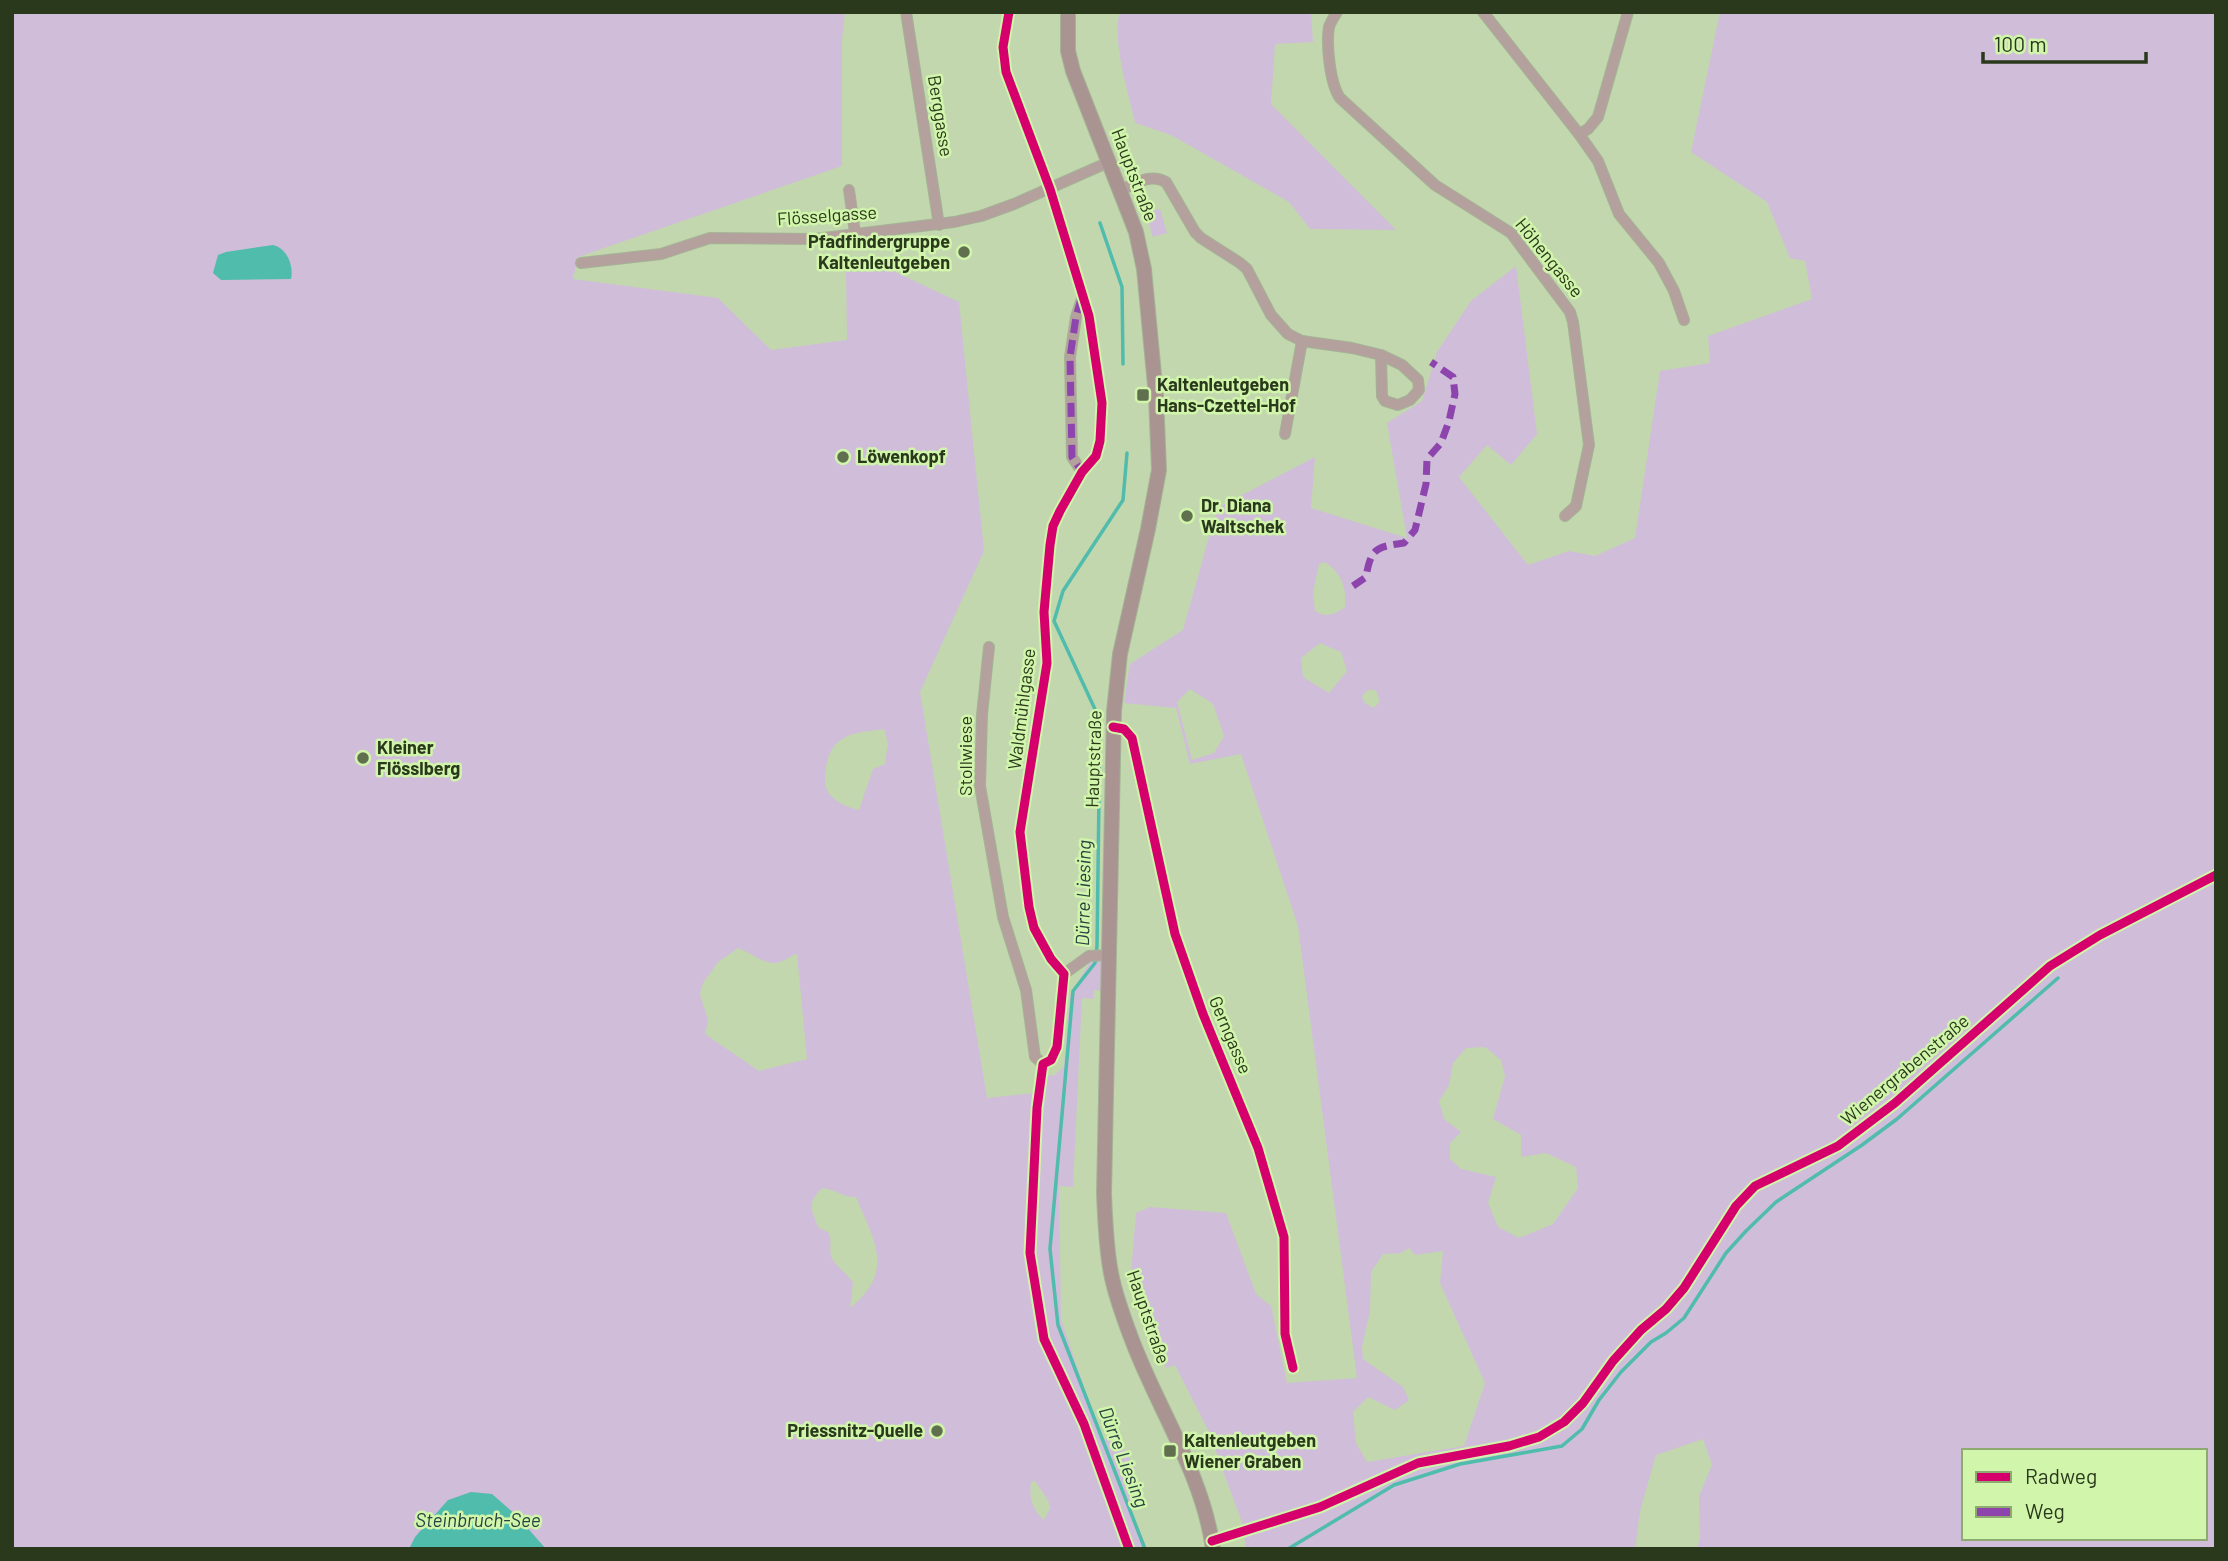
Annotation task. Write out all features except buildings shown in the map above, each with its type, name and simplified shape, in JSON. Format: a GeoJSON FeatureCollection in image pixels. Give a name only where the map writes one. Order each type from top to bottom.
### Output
{"type":"FeatureCollection","features":[{"type":"Feature","properties":{"kind":"main road","name":"Hauptstraße"},"geometry":{"type":"LineString","coordinates":[[1068,12],[1068,51],[1073,71],[1121,190],[1136,232],[1144,269],[1156,396],[1159,470],[1120,654],[1113,727],[1106,955],[1106,1238],[1112,1276],[1132,1340],[1197,1489],[1212,1545]]}},
{"type":"Feature","properties":{"kind":"street","name":"Berggasse"},"geometry":{"type":"LineString","coordinates":[[906,12],[939,225]]}},
{"type":"Feature","properties":{"kind":"street","name":"Waldmühlgasse"},"geometry":{"type":"LineString","coordinates":[[1009,12],[1003,47],[1006,72],[1051,189],[1089,316],[1102,403],[1100,441],[1096,456],[1082,472],[1060,511],[1050,545],[1044,612],[1047,663],[1020,832],[1034,928],[1051,959],[1064,974]]}},
{"type":"Feature","properties":{"kind":"street","name":"Höhengasse"},"geometry":{"type":"LineString","coordinates":[[1338,12],[1331,21],[1329,35],[1332,83],[1340,98],[1435,185],[1511,233],[1570,312],[1589,445],[1576,506],[1565,516]]}},
{"type":"Feature","properties":{"kind":"street"},"geometry":{"type":"LineString","coordinates":[[1483,12],[1598,161],[1619,214],[1659,263],[1674,291],[1684,320]]}},
{"type":"Feature","properties":{"kind":"street"},"geometry":{"type":"LineString","coordinates":[[1579,134],[1588,129],[1598,117],[1628,12]]}},
{"type":"Feature","properties":{"kind":"street","name":"Flösselgasse"},"geometry":{"type":"LineString","coordinates":[[580,263],[661,254],[710,238],[815,239],[939,225],[997,211],[1109,162]]}},
{"type":"Feature","properties":{"kind":"street"},"geometry":{"type":"LineString","coordinates":[[1121,190],[1149,178],[1160,178],[1167,182],[1195,232],[1247,269],[1271,315],[1288,334],[1302,341],[1381,355],[1402,365],[1418,380],[1419,390],[1410,400],[1398,405],[1385,401],[1381,396],[1381,355]]}},
{"type":"Feature","properties":{"kind":"street"},"geometry":{"type":"LineString","coordinates":[[849,190],[855,233]]}},
{"type":"Feature","properties":{"kind":"street"},"geometry":{"type":"LineString","coordinates":[[1082,472],[1072,457],[1070,357],[1076,317],[1083,296]]}},
{"type":"Feature","properties":{"kind":"street"},"geometry":{"type":"LineString","coordinates":[[1285,434],[1302,341]]}},
{"type":"Feature","properties":{"kind":"street","name":"Stollwiese"},"geometry":{"type":"LineString","coordinates":[[989,647],[982,715],[980,786],[1003,917],[1026,990],[1035,1057],[1043,1064],[1051,1060],[1057,1047],[1064,974]]}},
{"type":"Feature","properties":{"kind":"street","name":"Gerngasse"},"geometry":{"type":"LineString","coordinates":[[1113,727],[1124,729],[1132,738],[1175,934],[1203,1014],[1258,1148],[1284,1237],[1285,1334],[1293,1368]]}},
{"type":"Feature","properties":{"kind":"street","name":"Wienergrabenstraße"},"geometry":{"type":"LineString","coordinates":[[1212,1545],[1320,1507],[1418,1463],[1509,1446],[1539,1437],[1564,1422],[1583,1403],[1613,1361],[1684,1288],[1736,1206],[1755,1185],[1838,1146],[1857,1132],[1895,1103],[2050,966],[2100,935],[2216,875]]}},
{"type":"Feature","properties":{"kind":"street"},"geometry":{"type":"LineString","coordinates":[[1064,974],[1089,956],[1106,955]]}},
{"type":"Feature","properties":{"kind":"shaded area"},"geometry":{"type":"Polygon","coordinates":[[[12,12],[845,12],[842,39],[842,166],[578,257],[573,279],[718,298],[771,350],[847,340],[846,272],[893,271],[959,302],[984,551],[920,692],[987,1098],[1043,1092],[1047,1076],[1055,1075],[1064,1066],[1070,995],[1091,960],[1103,960],[1101,991],[1094,990],[1093,999],[1082,998],[1073,1187],[1059,1186],[1061,1319],[1102,1440],[1116,1436],[1135,1468],[1130,1506],[1147,1549],[12,1549],[12,12]],[[884,729],[853,734],[833,747],[826,765],[825,779],[829,794],[846,806],[859,810],[873,769],[885,764],[888,743],[884,729]],[[738,948],[718,962],[703,983],[700,994],[708,1020],[705,1034],[759,1071],[807,1059],[797,954],[771,963],[738,948]],[[822,1188],[814,1198],[812,1206],[818,1227],[829,1233],[830,1253],[853,1283],[850,1308],[873,1281],[877,1268],[874,1242],[856,1197],[822,1188]],[[1035,1481],[1031,1482],[1032,1503],[1044,1520],[1050,1508],[1048,1500],[1035,1481]]]}},
{"type":"Feature","properties":{"kind":"shaded area"},"geometry":{"type":"Polygon","coordinates":[[[1120,12],[1311,12],[1313,42],[1275,44],[1271,104],[1396,230],[1310,229],[1289,202],[1171,135],[1135,123],[1119,51],[1120,12]]]}},
{"type":"Feature","properties":{"kind":"shaded area"},"geometry":{"type":"Polygon","coordinates":[[[1720,12],[2216,12],[2216,1549],[1697,1549],[1700,1538],[1699,1496],[1712,1465],[1703,1439],[1656,1455],[1640,1511],[1635,1549],[1246,1549],[1243,1525],[1208,1430],[1175,1365],[1166,1368],[1141,1314],[1131,1273],[1136,1213],[1150,1207],[1226,1213],[1256,1294],[1271,1306],[1287,1383],[1357,1378],[1298,926],[1241,754],[1190,764],[1176,708],[1124,703],[1130,664],[1183,630],[1217,508],[1315,457],[1311,508],[1407,538],[1387,423],[1422,401],[1437,352],[1471,301],[1516,266],[1537,434],[1511,465],[1487,445],[1459,477],[1528,565],[1569,551],[1595,556],[1635,538],[1660,371],[1710,363],[1708,336],[1812,299],[1805,261],[1790,258],[1767,202],[1691,152],[1720,12]],[[1325,562],[1319,564],[1313,592],[1315,611],[1330,615],[1345,607],[1345,593],[1339,576],[1325,562]],[[1320,643],[1301,658],[1303,677],[1329,693],[1347,671],[1341,652],[1320,643]],[[1190,689],[1177,702],[1192,760],[1214,753],[1224,736],[1213,704],[1190,689]],[[1368,690],[1362,696],[1364,702],[1373,708],[1380,702],[1376,690],[1368,690]],[[1485,1047],[1466,1048],[1453,1063],[1449,1085],[1439,1101],[1444,1119],[1461,1132],[1450,1143],[1450,1159],[1461,1169],[1496,1177],[1488,1203],[1498,1227],[1519,1238],[1553,1224],[1578,1188],[1576,1167],[1546,1153],[1521,1157],[1521,1135],[1493,1119],[1505,1076],[1501,1060],[1485,1047]],[[1409,1248],[1401,1253],[1383,1254],[1371,1272],[1370,1311],[1362,1347],[1363,1359],[1403,1387],[1409,1400],[1395,1410],[1368,1397],[1353,1412],[1356,1443],[1367,1462],[1464,1446],[1485,1383],[1440,1283],[1443,1251],[1415,1255],[1409,1248]]]}},
{"type":"Feature","properties":{"kind":"shaded area"},"geometry":{"type":"Polygon","coordinates":[[[1160,209],[1167,233],[1153,237],[1146,213],[1160,209]]]}},
{"type":"Feature","properties":{"kind":"water"},"geometry":{"type":"Polygon","coordinates":[[[273,245],[282,250],[288,258],[291,279],[221,280],[213,273],[218,255],[273,245]]]}},
{"type":"Feature","properties":{"kind":"water","name":"Steinbruch-See"},"geometry":{"type":"Polygon","coordinates":[[[471,1492],[492,1494],[517,1516],[546,1549],[409,1549],[415,1537],[448,1500],[471,1492]]]}},
{"type":"Feature","properties":{"kind":"waterway","name":"Dürre Liesing"},"geometry":{"type":"LineString","coordinates":[[1100,223],[1122,287],[1123,364]]}},
{"type":"Feature","properties":{"kind":"waterway","name":"Dürre Liesing"},"geometry":{"type":"LineString","coordinates":[[1127,453],[1123,500],[1063,591],[1054,621],[1100,720],[1097,946],[1095,963],[1073,991],[1050,1249],[1058,1325],[1145,1549]]}},
{"type":"Feature","properties":{"kind":"waterway"},"geometry":{"type":"LineString","coordinates":[[1288,1549],[1394,1485],[1460,1464],[1562,1446],[1582,1429],[1599,1400],[1621,1372],[1651,1342],[1684,1318],[1726,1253],[1776,1202],[1897,1119],[2058,978]]}},
{"type":"Feature","properties":{"kind":"marked path"},"geometry":{"type":"LineString","coordinates":[[1081,299],[1070,357],[1072,457],[1082,472]]}},
{"type":"Feature","properties":{"kind":"marked path"},"geometry":{"type":"LineString","coordinates":[[1353,586],[1366,577],[1370,560],[1376,551],[1404,543],[1415,530],[1426,484],[1427,459],[1441,443],[1455,394],[1453,377],[1431,362]]}},
{"type":"Feature","properties":{"kind":"cycle path"},"geometry":{"type":"LineString","coordinates":[[1009,12],[1003,47],[1006,72],[1050,189],[1089,316],[1102,403],[1100,441],[1096,456],[1082,472],[1053,526],[1044,612],[1047,663],[1020,832],[1034,928],[1051,959],[1064,974],[1057,1047],[1051,1060],[1043,1064],[1037,1108],[1030,1253],[1044,1339],[1084,1424],[1129,1549]]}},
{"type":"Feature","properties":{"kind":"cycle path"},"geometry":{"type":"LineString","coordinates":[[1113,727],[1124,729],[1132,738],[1175,934],[1203,1014],[1258,1148],[1284,1237],[1285,1334],[1293,1368]]}},
{"type":"Feature","properties":{"kind":"cycle path"},"geometry":{"type":"LineString","coordinates":[[1212,1541],[1320,1507],[1418,1463],[1509,1446],[1539,1437],[1564,1422],[1583,1403],[1613,1361],[1684,1288],[1736,1206],[1755,1186],[1838,1146],[1895,1103],[2050,966],[2100,935],[2216,875]]}},
{"type":"Feature","properties":{"kind":"place","name":"Pfadfindergruppe Kaltenleutgeben"},"geometry":{"type":"Point","coordinates":[964,252]}},
{"type":"Feature","properties":{"kind":"place","name":"Kaltenleutgeben Hans-Czettel-Hof"},"geometry":{"type":"Point","coordinates":[1143,395]}},
{"type":"Feature","properties":{"kind":"place","name":"Löwenkopf"},"geometry":{"type":"Point","coordinates":[843,457]}},
{"type":"Feature","properties":{"kind":"place","name":"Dr. Diana Waltschek"},"geometry":{"type":"Point","coordinates":[1187,516]}},
{"type":"Feature","properties":{"kind":"place","name":"Kleiner Flösslberg"},"geometry":{"type":"Point","coordinates":[363,758]}},
{"type":"Feature","properties":{"kind":"place","name":"Priessnitz-Quelle"},"geometry":{"type":"Point","coordinates":[937,1431]}},
{"type":"Feature","properties":{"kind":"place","name":"Kaltenleutgeben Wiener Graben"},"geometry":{"type":"Point","coordinates":[1170,1451]}}]}
